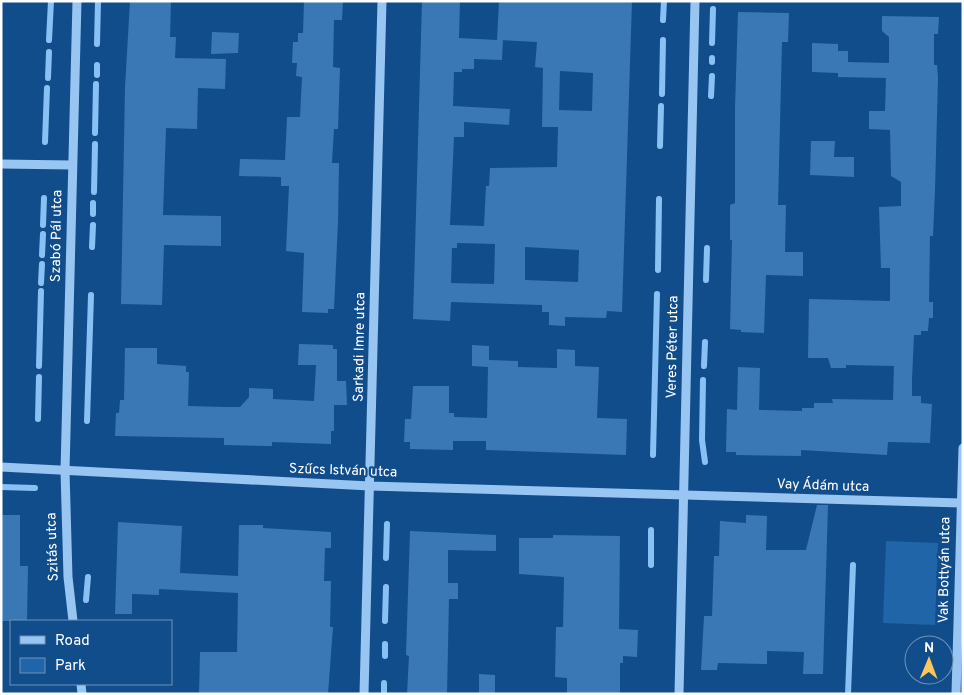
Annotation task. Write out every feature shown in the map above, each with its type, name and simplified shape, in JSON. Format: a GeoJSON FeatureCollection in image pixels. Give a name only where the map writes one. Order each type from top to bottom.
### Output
{"type":"FeatureCollection","features":[{"type":"Feature","properties":{"kind":"street","name":"Szabó Pál utca"},"geometry":{"type":"LineString","coordinates":[[65,471],[78,1]]}},
{"type":"Feature","properties":{"kind":"street","name":"Sarkadi Imre utca"},"geometry":{"type":"LineString","coordinates":[[364,694],[382,1]]}},
{"type":"Feature","properties":{"kind":"street","name":"Veres Péter utca"},"geometry":{"type":"LineString","coordinates":[[679,694],[695,1]]}},
{"type":"Feature","properties":{"kind":"street"},"geometry":{"type":"LineString","coordinates":[[1,164],[72,165]]}},
{"type":"Feature","properties":{"kind":"street","name":"Vak Bottyán utca"},"geometry":{"type":"LineString","coordinates":[[956,694],[963,448]]}},
{"type":"Feature","properties":{"kind":"street","name":"Szűcs István utca"},"geometry":{"type":"LineString","coordinates":[[1,467],[370,486],[683,496]]}},
{"type":"Feature","properties":{"kind":"street","name":"Szitás utca"},"geometry":{"type":"LineString","coordinates":[[65,471],[68,577],[73,620]]}},
{"type":"Feature","properties":{"kind":"street","name":"Vay Ádám utca"},"geometry":{"type":"LineString","coordinates":[[683,496],[961,503]]}},
{"type":"Feature","properties":{"kind":"green space"},"geometry":{"type":"Polygon","coordinates":[[[886,541],[938,543],[935,625],[883,623],[886,541]]]}},
{"type":"Feature","properties":{"kind":"building"},"geometry":{"type":"Polygon","coordinates":[[[130,1],[171,1],[170,37],[176,37],[175,58],[226,59],[225,89],[198,88],[197,129],[166,128],[163,215],[221,216],[221,246],[164,245],[162,305],[121,304],[125,87],[130,1]]]}},
{"type":"Feature","properties":{"kind":"building"},"geometry":{"type":"Polygon","coordinates":[[[304,1],[343,1],[342,20],[334,20],[333,67],[340,68],[338,129],[334,129],[332,163],[339,163],[338,222],[334,309],[328,309],[328,313],[302,312],[304,253],[286,251],[289,186],[281,186],[281,177],[239,176],[240,159],[285,160],[287,117],[300,117],[302,77],[296,76],[297,63],[292,63],[293,42],[298,42],[298,33],[303,33],[304,1]]]}},
{"type":"Feature","properties":{"kind":"building"},"geometry":{"type":"Polygon","coordinates":[[[422,1],[460,1],[459,38],[497,40],[499,1],[632,1],[622,312],[607,311],[606,318],[565,317],[565,326],[549,325],[549,312],[542,312],[542,305],[451,302],[450,321],[413,319],[422,1]],[[503,40],[502,60],[474,59],[474,69],[462,69],[462,72],[454,72],[453,106],[510,109],[509,125],[464,122],[464,137],[454,137],[450,225],[484,226],[486,186],[489,186],[490,168],[557,167],[558,127],[542,127],[543,68],[535,67],[537,42],[503,40]],[[560,71],[559,110],[592,111],[593,73],[560,71]],[[457,243],[457,248],[452,248],[451,283],[494,284],[495,244],[457,243]],[[525,247],[525,280],[578,282],[579,250],[525,247]]]}},
{"type":"Feature","properties":{"kind":"building"},"geometry":{"type":"Polygon","coordinates":[[[738,12],[789,13],[788,42],[782,42],[778,205],[786,205],[785,252],[803,252],[803,276],[766,275],[764,333],[741,332],[741,330],[730,329],[732,240],[730,240],[730,205],[735,203],[738,12]]]}},
{"type":"Feature","properties":{"kind":"building"},"geometry":{"type":"Polygon","coordinates":[[[882,16],[939,17],[938,34],[934,34],[934,65],[937,65],[938,78],[933,236],[930,236],[929,302],[933,302],[933,318],[929,318],[928,331],[921,331],[921,335],[914,335],[912,380],[912,396],[921,396],[921,403],[932,404],[930,443],[888,442],[887,455],[801,450],[801,456],[736,455],[736,452],[726,452],[727,409],[737,410],[738,367],[760,368],[759,410],[802,411],[802,408],[814,408],[814,403],[833,403],[832,399],[893,400],[894,366],[846,365],[846,368],[831,368],[828,358],[808,358],[809,299],[890,301],[890,268],[881,268],[879,207],[901,206],[901,182],[891,176],[890,130],[869,129],[869,111],[885,111],[886,78],[838,77],[838,73],[812,72],[812,43],[838,44],[838,51],[848,51],[848,62],[889,63],[889,37],[882,31],[882,16]]]}},
{"type":"Feature","properties":{"kind":"building"},"geometry":{"type":"Polygon","coordinates":[[[212,32],[239,33],[238,53],[211,54],[212,32]]]}},
{"type":"Feature","properties":{"kind":"building"},"geometry":{"type":"Polygon","coordinates":[[[811,141],[835,141],[834,157],[854,157],[854,177],[810,175],[811,141]]]}},
{"type":"Feature","properties":{"kind":"building"},"geometry":{"type":"Polygon","coordinates":[[[299,344],[333,345],[333,349],[337,349],[337,381],[346,381],[347,405],[334,405],[334,431],[331,431],[331,444],[272,442],[272,446],[224,445],[224,438],[115,436],[116,413],[119,413],[120,400],[124,400],[125,348],[157,348],[157,364],[186,366],[186,372],[189,372],[188,406],[240,407],[249,397],[249,388],[273,389],[273,399],[314,401],[316,365],[298,365],[299,344]]]}},
{"type":"Feature","properties":{"kind":"building"},"geometry":{"type":"Polygon","coordinates":[[[472,345],[489,346],[489,360],[518,361],[518,367],[557,368],[557,349],[575,350],[575,366],[599,367],[597,418],[627,419],[626,455],[486,450],[486,441],[453,441],[453,450],[410,449],[410,442],[404,442],[405,419],[411,419],[413,386],[449,386],[449,413],[454,413],[454,417],[487,418],[488,367],[472,366],[472,345]]]}},
{"type":"Feature","properties":{"kind":"building"},"geometry":{"type":"Polygon","coordinates":[[[817,505],[828,505],[823,674],[803,674],[804,652],[767,651],[767,664],[718,663],[717,670],[701,670],[704,616],[712,616],[714,556],[719,556],[720,521],[746,523],[746,515],[767,516],[766,550],[806,550],[817,505]]]}},
{"type":"Feature","properties":{"kind":"building"},"geometry":{"type":"Polygon","coordinates":[[[1,515],[20,515],[20,566],[28,566],[27,620],[1,621],[1,515]]]}},
{"type":"Feature","properties":{"kind":"building"},"geometry":{"type":"Polygon","coordinates":[[[118,522],[182,526],[180,573],[238,576],[239,525],[263,525],[263,528],[331,532],[331,548],[325,548],[324,581],[331,581],[330,627],[333,627],[328,694],[199,694],[200,652],[237,652],[238,593],[159,589],[159,595],[132,594],[132,614],[115,614],[118,522]]]}},
{"type":"Feature","properties":{"kind":"building"},"geometry":{"type":"Polygon","coordinates":[[[410,531],[496,535],[496,551],[448,550],[448,583],[458,583],[458,599],[449,599],[447,694],[407,694],[409,656],[406,655],[410,531]]]}},
{"type":"Feature","properties":{"kind":"building"},"geometry":{"type":"Polygon","coordinates":[[[553,535],[620,536],[619,629],[638,630],[637,657],[623,656],[623,663],[620,663],[620,694],[567,694],[567,678],[555,677],[556,627],[563,627],[564,577],[519,574],[519,538],[553,538],[553,535]]]}},
{"type":"Feature","properties":{"kind":"building"},"geometry":{"type":"Polygon","coordinates":[[[479,674],[495,675],[495,694],[479,694],[479,674]]]}},
{"type":"Feature","properties":{"kind":"waterway"},"geometry":{"type":"LineString","coordinates":[[49,40],[51,1]]}},
{"type":"Feature","properties":{"kind":"waterway"},"geometry":{"type":"LineString","coordinates":[[97,44],[98,1]]}},
{"type":"Feature","properties":{"kind":"waterway"},"geometry":{"type":"LineString","coordinates":[[663,20],[664,1]]}},
{"type":"Feature","properties":{"kind":"waterway"},"geometry":{"type":"LineString","coordinates":[[712,43],[713,9]]}},
{"type":"Feature","properties":{"kind":"waterway"},"geometry":{"type":"LineString","coordinates":[[662,94],[663,40]]}},
{"type":"Feature","properties":{"kind":"waterway"},"geometry":{"type":"LineString","coordinates":[[48,78],[49,52]]}},
{"type":"Feature","properties":{"kind":"waterway"},"geometry":{"type":"LineString","coordinates":[[97,65],[97,75]]}},
{"type":"Feature","properties":{"kind":"waterway"},"geometry":{"type":"LineString","coordinates":[[711,96],[712,76]]}},
{"type":"Feature","properties":{"kind":"waterway"},"geometry":{"type":"LineString","coordinates":[[95,133],[96,84]]}},
{"type":"Feature","properties":{"kind":"waterway"},"geometry":{"type":"LineString","coordinates":[[45,142],[47,88]]}},
{"type":"Feature","properties":{"kind":"waterway"},"geometry":{"type":"LineString","coordinates":[[660,146],[661,106]]}},
{"type":"Feature","properties":{"kind":"waterway"},"geometry":{"type":"LineString","coordinates":[[94,192],[95,144]]}},
{"type":"Feature","properties":{"kind":"waterway"},"geometry":{"type":"LineString","coordinates":[[43,225],[44,198]]}},
{"type":"Feature","properties":{"kind":"waterway"},"geometry":{"type":"LineString","coordinates":[[658,270],[659,199]]}},
{"type":"Feature","properties":{"kind":"waterway"},"geometry":{"type":"LineString","coordinates":[[93,203],[93,214]]}},
{"type":"Feature","properties":{"kind":"waterway"},"geometry":{"type":"LineString","coordinates":[[92,247],[93,225]]}},
{"type":"Feature","properties":{"kind":"waterway"},"geometry":{"type":"LineString","coordinates":[[42,255],[43,234]]}},
{"type":"Feature","properties":{"kind":"waterway"},"geometry":{"type":"LineString","coordinates":[[706,280],[707,248]]}},
{"type":"Feature","properties":{"kind":"waterway"},"geometry":{"type":"LineString","coordinates":[[41,283],[42,264]]}},
{"type":"Feature","properties":{"kind":"waterway"},"geometry":{"type":"LineString","coordinates":[[39,366],[41,291]]}},
{"type":"Feature","properties":{"kind":"waterway"},"geometry":{"type":"LineString","coordinates":[[653,455],[657,294]]}},
{"type":"Feature","properties":{"kind":"waterway"},"geometry":{"type":"LineString","coordinates":[[87,421],[91,295]]}},
{"type":"Feature","properties":{"kind":"waterway"},"geometry":{"type":"LineString","coordinates":[[704,366],[705,342]]}},
{"type":"Feature","properties":{"kind":"waterway"},"geometry":{"type":"LineString","coordinates":[[38,419],[39,377]]}},
{"type":"Feature","properties":{"kind":"waterway"},"geometry":{"type":"LineString","coordinates":[[703,380],[702,440],[705,462]]}},
{"type":"Feature","properties":{"kind":"waterway"},"geometry":{"type":"LineString","coordinates":[[1,487],[35,488]]}},
{"type":"Feature","properties":{"kind":"waterway"},"geometry":{"type":"LineString","coordinates":[[386,558],[387,524]]}},
{"type":"Feature","properties":{"kind":"waterway"},"geometry":{"type":"LineString","coordinates":[[651,530],[651,565]]}},
{"type":"Feature","properties":{"kind":"waterway"},"geometry":{"type":"LineString","coordinates":[[848,694],[853,565]]}},
{"type":"Feature","properties":{"kind":"waterway"},"geometry":{"type":"LineString","coordinates":[[86,600],[88,577]]}},
{"type":"Feature","properties":{"kind":"waterway"},"geometry":{"type":"LineString","coordinates":[[385,621],[386,587]]}},
{"type":"Feature","properties":{"kind":"waterway"},"geometry":{"type":"LineString","coordinates":[[385,644],[385,656]]}},
{"type":"Feature","properties":{"kind":"waterway"},"geometry":{"type":"LineString","coordinates":[[384,683],[384,694]]}}]}
